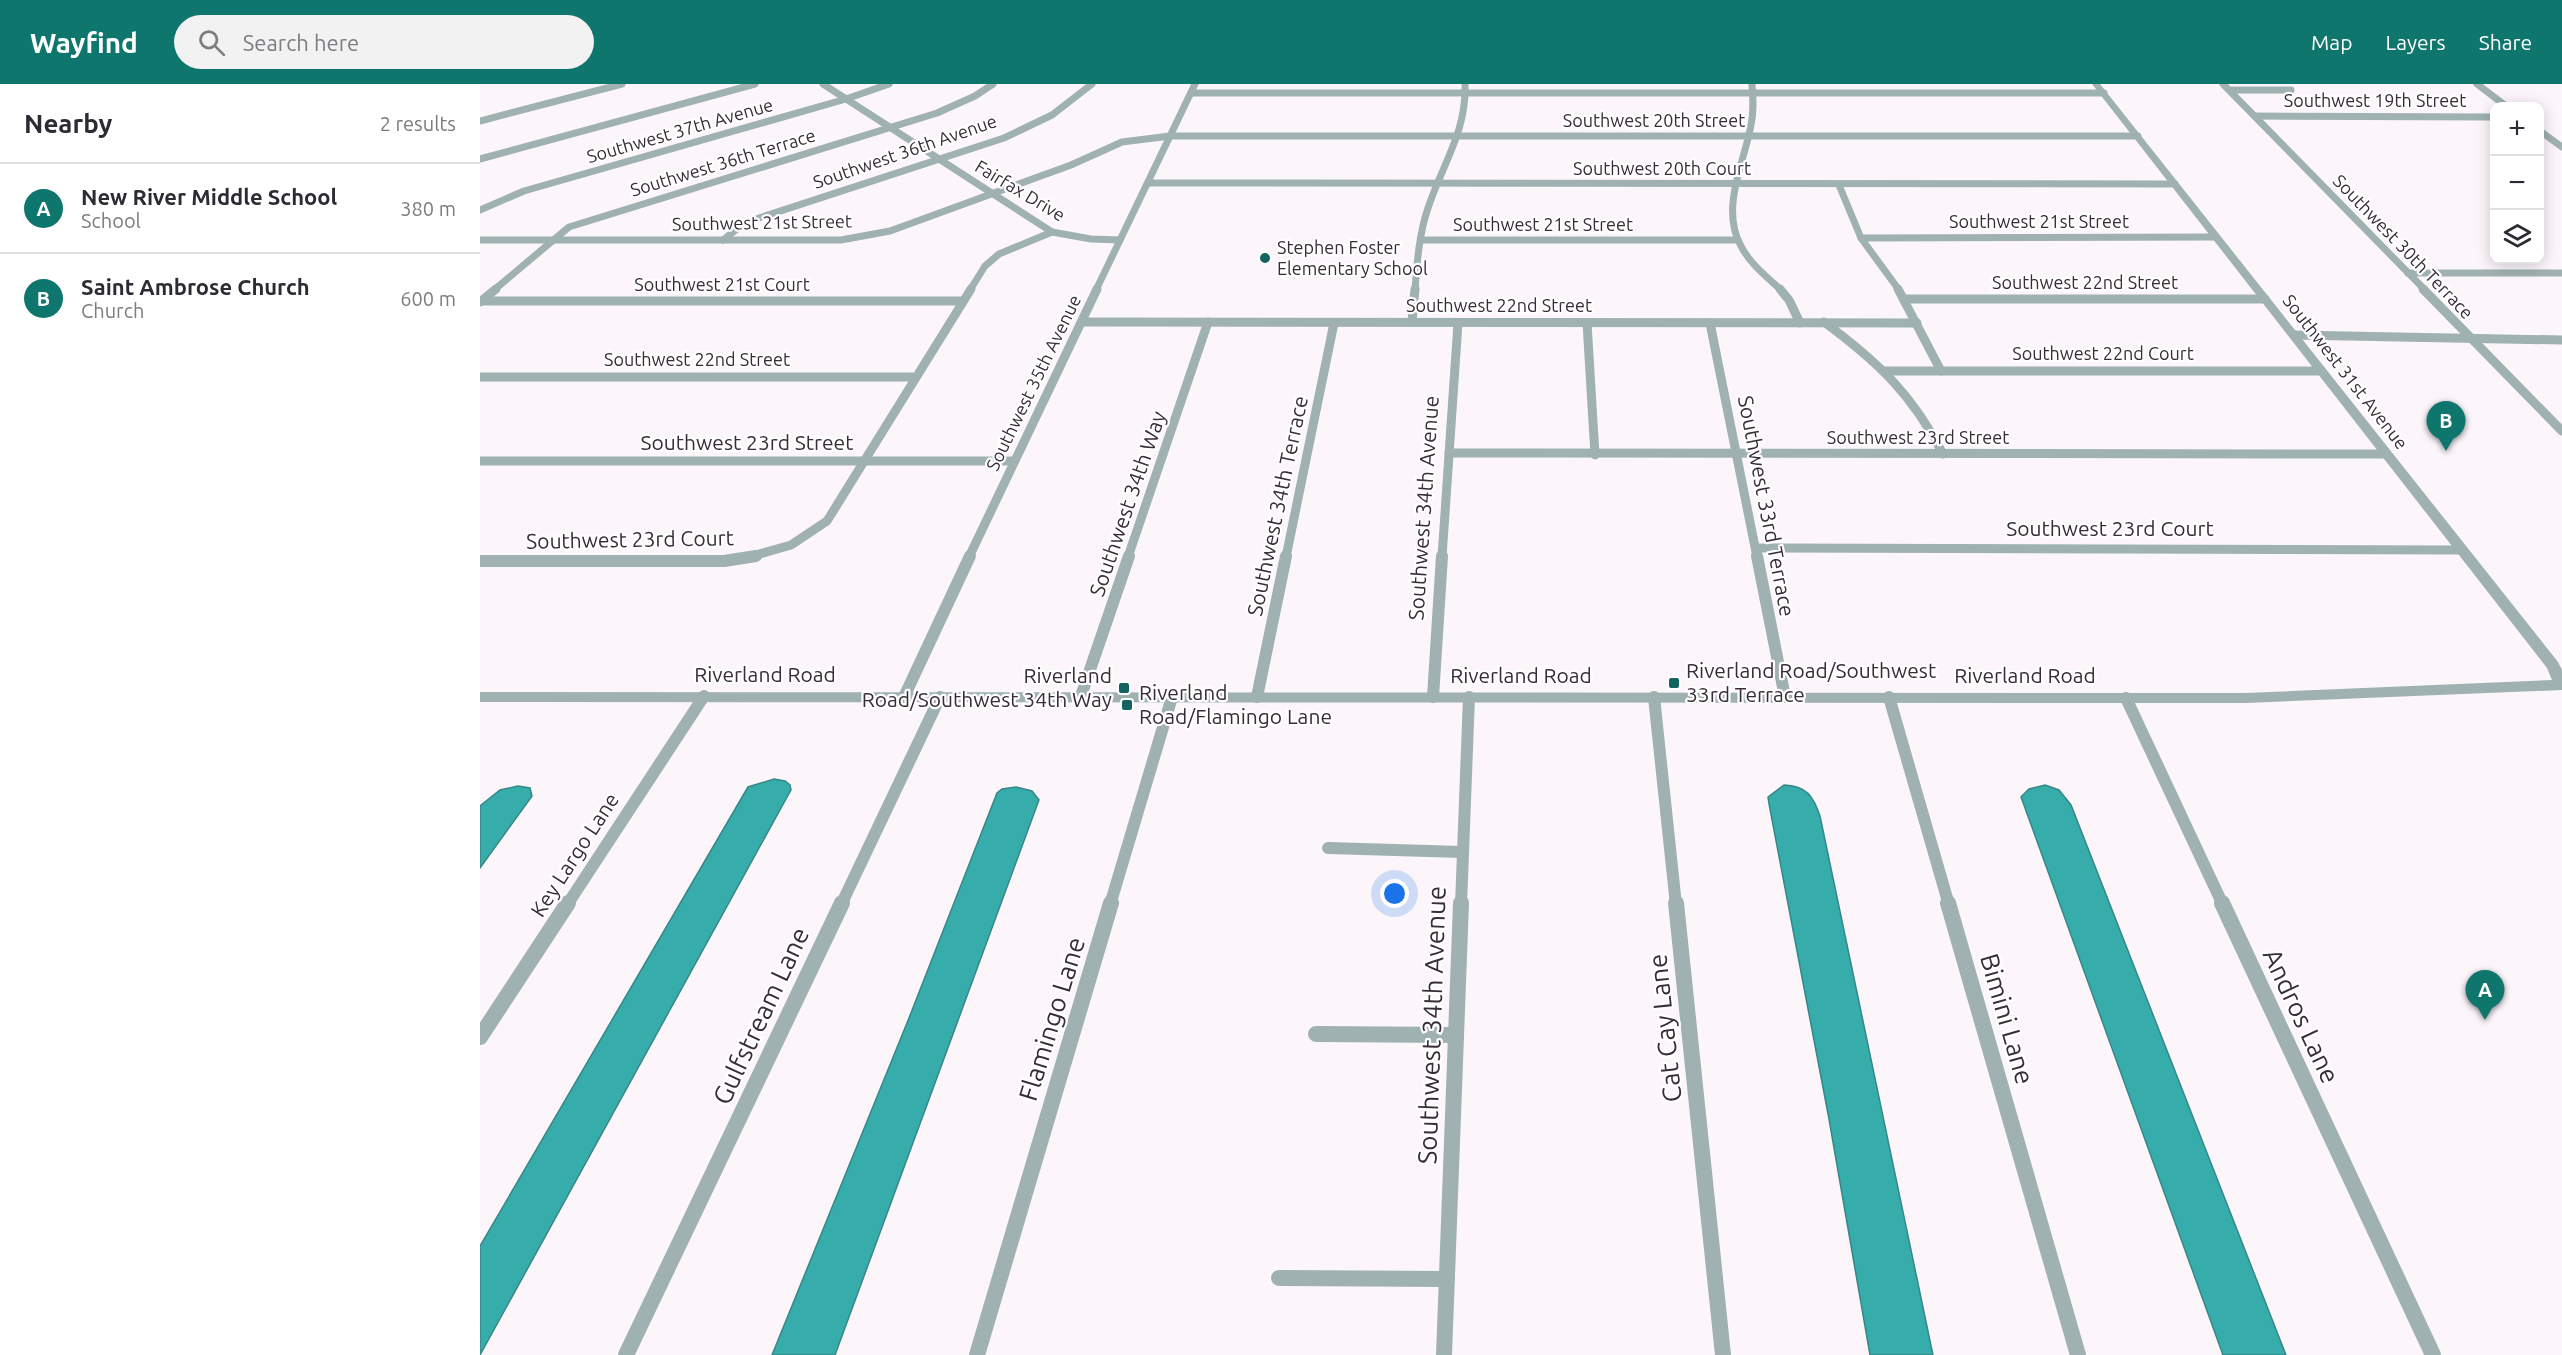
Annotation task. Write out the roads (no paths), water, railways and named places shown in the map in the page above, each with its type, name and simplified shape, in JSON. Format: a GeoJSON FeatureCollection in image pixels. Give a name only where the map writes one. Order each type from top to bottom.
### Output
{"type":"FeatureCollection","features":[{"type":"Feature","properties":{"kind":"street"},"geometry":{"type":"LineString","coordinates":[[480,121],[622,84]]}},
{"type":"Feature","properties":{"kind":"street"},"geometry":{"type":"LineString","coordinates":[[480,148],[484,158],[755,84]]}},
{"type":"Feature","properties":{"kind":"street","name":"Fairfax Drive"},"geometry":{"type":"LineString","coordinates":[[823,84],[1052,232],[1091,239],[1120,240]]}},
{"type":"Feature","properties":{"kind":"street","name":"Southwest 37th Avenue"},"geometry":{"type":"LineString","coordinates":[[480,210],[524,191],[846,99],[889,84]]}},
{"type":"Feature","properties":{"kind":"street","name":"Southwest 36th Terrace"},"geometry":{"type":"LineString","coordinates":[[481,302],[569,227],[937,113],[975,96],[993,84]]}},
{"type":"Feature","properties":{"kind":"street","name":"Southwest 36th Avenue"},"geometry":{"type":"LineString","coordinates":[[723,240],[742,225],[756,219],[941,159],[1023,129],[1057,111],[1092,84]]}},
{"type":"Feature","properties":{"kind":"street"},"geometry":{"type":"LineString","coordinates":[[1412,322],[1427,208],[1459,136],[1466,111],[1465,84]]}},
{"type":"Feature","properties":{"kind":"street"},"geometry":{"type":"LineString","coordinates":[[1752,84],[1754,117],[1751,136],[1734,184],[1732,214],[1737,240],[1760,270],[1787,296],[1800,322]]}},
{"type":"Feature","properties":{"kind":"street"},"geometry":{"type":"LineString","coordinates":[[2476,84],[2501,102]]}},
{"type":"Feature","properties":{"kind":"street"},"geometry":{"type":"LineString","coordinates":[[2227,87],[2291,90]]}},
{"type":"Feature","properties":{"kind":"street","name":"Southwest 30th Terrace"},"geometry":{"type":"LineString","coordinates":[[2227,87],[2562,431]]}},
{"type":"Feature","properties":{"kind":"street"},"geometry":{"type":"LineString","coordinates":[[1193,88],[1466,93],[1753,93],[2100,89]]}},
{"type":"Feature","properties":{"kind":"street","name":"Southwest 35th Avenue"},"geometry":{"type":"LineString","coordinates":[[904,697],[1014,461],[1193,88]]}},
{"type":"Feature","properties":{"kind":"street","name":"Southwest 31st Avenue"},"geometry":{"type":"LineString","coordinates":[[2100,89],[2553,666],[2562,685]]}},
{"type":"Feature","properties":{"kind":"street","name":"Southwest 19th Street"},"geometry":{"type":"LineString","coordinates":[[2255,116],[2490,117]]}},
{"type":"Feature","properties":{"kind":"street"},"geometry":{"type":"LineString","coordinates":[[2544,133],[2562,136]]}},
{"type":"Feature","properties":{"kind":"street"},"geometry":{"type":"LineString","coordinates":[[2544,134],[2562,147]]}},
{"type":"Feature","properties":{"kind":"street","name":"Southwest 20th Street"},"geometry":{"type":"LineString","coordinates":[[1170,136],[2138,136]]}},
{"type":"Feature","properties":{"kind":"street","name":"Southwest 21st Street"},"geometry":{"type":"LineString","coordinates":[[480,240],[841,240],[891,231],[1071,165],[1122,142],[1170,136]]}},
{"type":"Feature","properties":{"kind":"street","name":"Southwest 20th Court"},"geometry":{"type":"LineString","coordinates":[[1149,183],[2175,184]]}},
{"type":"Feature","properties":{"kind":"street"},"geometry":{"type":"LineString","coordinates":[[1839,184],[1861,238],[1905,299],[1941,371]]}},
{"type":"Feature","properties":{"kind":"street"},"geometry":{"type":"LineString","coordinates":[[865,461],[985,266],[994,256],[1052,232]]}},
{"type":"Feature","properties":{"kind":"street","name":"Southwest 21st Street"},"geometry":{"type":"LineString","coordinates":[[1861,238],[2216,237]]}},
{"type":"Feature","properties":{"kind":"street","name":"Southwest 21st Street"},"geometry":{"type":"LineString","coordinates":[[1421,240],[1737,240]]}},
{"type":"Feature","properties":{"kind":"street"},"geometry":{"type":"LineString","coordinates":[[2408,273],[2562,273]]}},
{"type":"Feature","properties":{"kind":"street","name":"Southwest 22nd Street"},"geometry":{"type":"LineString","coordinates":[[1905,299],[2265,299]]}},
{"type":"Feature","properties":{"kind":"street","name":"Southwest 21st Court"},"geometry":{"type":"LineString","coordinates":[[481,302],[963,302]]}},
{"type":"Feature","properties":{"kind":"street","name":"Southwest 22nd Street"},"geometry":{"type":"LineString","coordinates":[[1082,322],[1917,323]]}},
{"type":"Feature","properties":{"kind":"street","name":"Southwest 34th Way"},"geometry":{"type":"LineString","coordinates":[[1081,696],[1208,322]]}},
{"type":"Feature","properties":{"kind":"street"},"geometry":{"type":"LineString","coordinates":[[1587,322],[1595,454]]}},
{"type":"Feature","properties":{"kind":"street"},"geometry":{"type":"LineString","coordinates":[[1824,322],[1856,345],[1910,398],[1923,416],[1943,454]]}},
{"type":"Feature","properties":{"kind":"street","name":"Southwest 34th Terrace"},"geometry":{"type":"LineString","coordinates":[[1257,697],[1334,323]]}},
{"type":"Feature","properties":{"kind":"street","name":"Southwest 34th Avenue"},"geometry":{"type":"LineString","coordinates":[[1433,697],[1458,323]]}},
{"type":"Feature","properties":{"kind":"street","name":"Southwest 33rd Terrace"},"geometry":{"type":"LineString","coordinates":[[1710,323],[1757,548],[1785,697]]}},
{"type":"Feature","properties":{"kind":"street"},"geometry":{"type":"LineString","coordinates":[[2294,335],[2562,340]]}},
{"type":"Feature","properties":{"kind":"street","name":"Southwest 22nd Court"},"geometry":{"type":"LineString","coordinates":[[1884,371],[2321,371]]}},
{"type":"Feature","properties":{"kind":"street","name":"Southwest 22nd Street"},"geometry":{"type":"LineString","coordinates":[[480,376],[915,377]]}},
{"type":"Feature","properties":{"kind":"street"},"geometry":{"type":"LineString","coordinates":[[2549,418],[2562,418]]}},
{"type":"Feature","properties":{"kind":"street","name":"Southwest 23rd Street"},"geometry":{"type":"LineString","coordinates":[[1449,453],[2387,454]]}},
{"type":"Feature","properties":{"kind":"street","name":"Southwest 23rd Street"},"geometry":{"type":"LineString","coordinates":[[480,461],[1014,461]]}},
{"type":"Feature","properties":{"kind":"street","name":"Southwest 23rd Court"},"geometry":{"type":"LineString","coordinates":[[480,561],[724,561],[757,557],[805,539],[827,521],[865,461]]}},
{"type":"Feature","properties":{"kind":"street","name":"Southwest 23rd Court"},"geometry":{"type":"LineString","coordinates":[[1757,548],[2462,550]]}},
{"type":"Feature","properties":{"kind":"street","name":"Riverland Road"},"geometry":{"type":"LineString","coordinates":[[480,697],[2126,698],[2379,694],[2562,685]]}},
{"type":"Feature","properties":{"kind":"street","name":"Key Largo Lane"},"geometry":{"type":"LineString","coordinates":[[480,1037],[704,696]]}},
{"type":"Feature","properties":{"kind":"street","name":"Southwest 34th Avenue"},"geometry":{"type":"LineString","coordinates":[[1444,1355],[1469,696]]}},
{"type":"Feature","properties":{"kind":"street","name":"Gulfstream Lane"},"geometry":{"type":"LineString","coordinates":[[626,1355],[940,697]]}},
{"type":"Feature","properties":{"kind":"street","name":"Flamingo Lane"},"geometry":{"type":"LineString","coordinates":[[977,1355],[1173,697]]}},
{"type":"Feature","properties":{"kind":"street","name":"Cat Cay Lane"},"geometry":{"type":"LineString","coordinates":[[1654,697],[1723,1355]]}},
{"type":"Feature","properties":{"kind":"street","name":"Bimini Lane"},"geometry":{"type":"LineString","coordinates":[[1889,697],[2078,1355]]}},
{"type":"Feature","properties":{"kind":"street","name":"Andros Lane"},"geometry":{"type":"LineString","coordinates":[[2126,698],[2433,1355]]}},
{"type":"Feature","properties":{"kind":"street"},"geometry":{"type":"LineString","coordinates":[[1328,848],[1462,852]]}},
{"type":"Feature","properties":{"kind":"street"},"geometry":{"type":"LineString","coordinates":[[1316,1034],[1456,1035]]}},
{"type":"Feature","properties":{"kind":"street"},"geometry":{"type":"LineString","coordinates":[[1280,1278],[1447,1279]]}},
{"type":"Feature","properties":{"kind":"water"},"geometry":{"type":"Polygon","coordinates":[[[774,779],[785,781],[790,785],[791,790],[480,1355],[480,1246],[748,787],[774,779]]]}},
{"type":"Feature","properties":{"kind":"water"},"geometry":{"type":"Polygon","coordinates":[[[1784,785],[1798,787],[1808,793],[1820,816],[1933,1355],[1870,1355],[1829,1119],[1769,804],[1768,797],[1784,785]]]}},
{"type":"Feature","properties":{"kind":"water"},"geometry":{"type":"Polygon","coordinates":[[[2045,785],[2059,790],[2071,805],[2286,1355],[2223,1355],[2021,797],[2029,789],[2045,785]]]}},
{"type":"Feature","properties":{"kind":"water"},"geometry":{"type":"Polygon","coordinates":[[[518,786],[530,788],[532,796],[480,868],[480,806],[500,790],[518,786]]]}},
{"type":"Feature","properties":{"kind":"water"},"geometry":{"type":"Polygon","coordinates":[[[1016,787],[1032,791],[1039,800],[835,1355],[772,1355],[909,1018],[997,793],[1002,789],[1016,787]]]}},
{"type":"Feature","properties":{"kind":"place","name":"Stephen Foster Elementary School"},"geometry":{"type":"Point","coordinates":[1265,258]}},
{"type":"Feature","properties":{"kind":"place","name":"Saint Ambrose Church"},"geometry":{"type":"Point","coordinates":[2446,451]}},
{"type":"Feature","properties":{"kind":"place","name":"Riverland Road/Southwest 33rd Terrace"},"geometry":{"type":"Point","coordinates":[1674,683]}},
{"type":"Feature","properties":{"kind":"place","name":"Riverland Road/Southwest 34th Way"},"geometry":{"type":"Point","coordinates":[1124,688]}},
{"type":"Feature","properties":{"kind":"place","name":"Riverland Road/Flamingo Lane"},"geometry":{"type":"Point","coordinates":[1127,705]}},
{"type":"Feature","properties":{"kind":"place","name":"New River Middle School"},"geometry":{"type":"Point","coordinates":[2485,1020]}}]}
